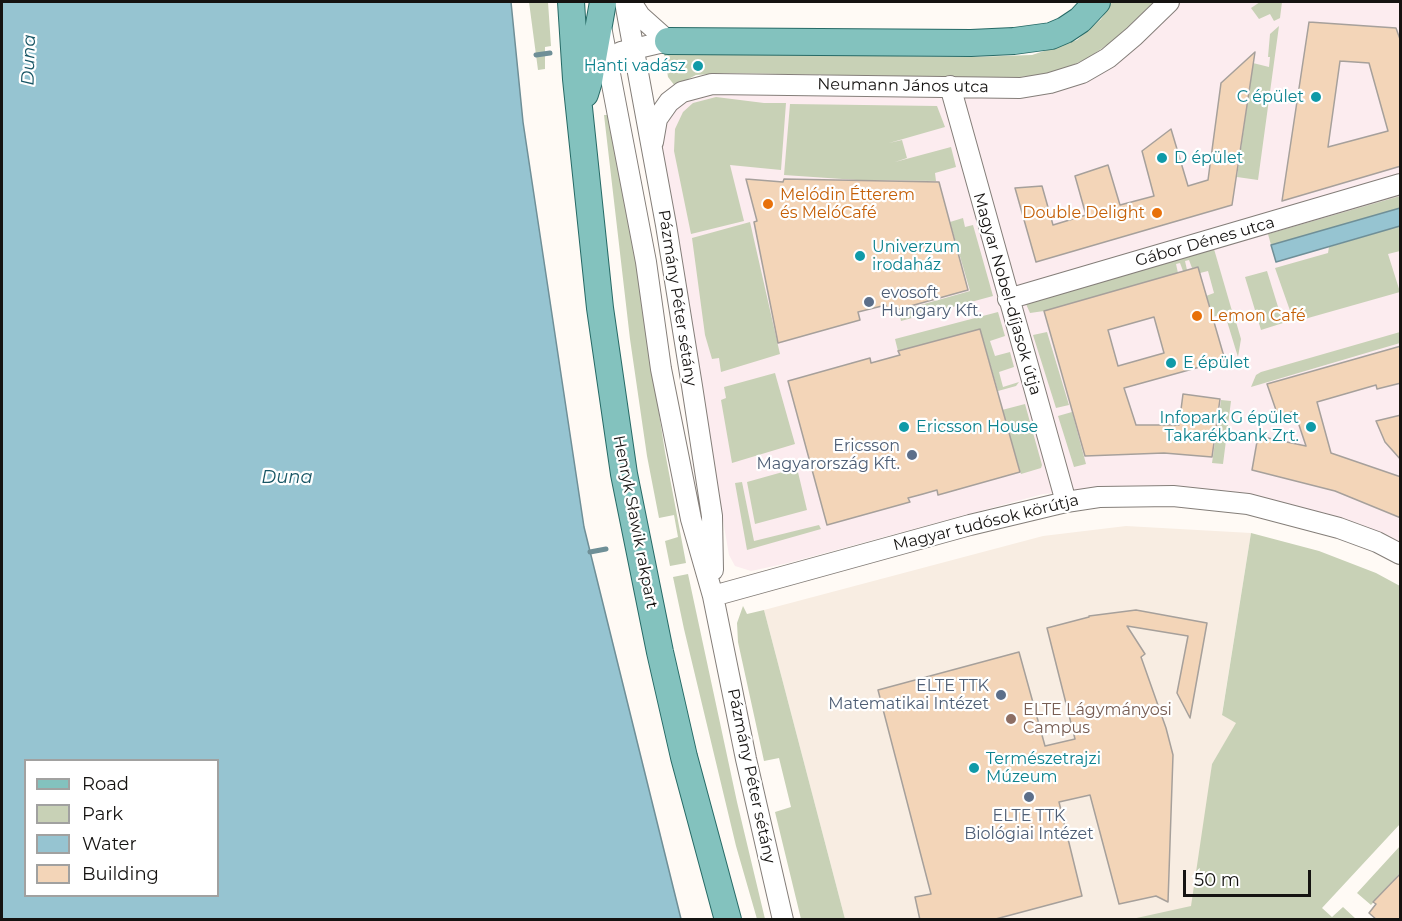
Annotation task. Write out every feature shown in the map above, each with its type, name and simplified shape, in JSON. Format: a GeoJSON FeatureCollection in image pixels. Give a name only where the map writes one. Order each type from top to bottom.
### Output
{"type":"FeatureCollection","features":[{"type":"Feature","properties":{"kind":"main road","name":"Henryk Sławik rakpart"},"geometry":{"type":"LineString","coordinates":[[571,2],[576,79],[582,118],[600,308],[626,482],[660,652],[684,757],[728,920]]}},
{"type":"Feature","properties":{"kind":"main road"},"geometry":{"type":"LineString","coordinates":[[668,41],[970,43],[1024,40],[1051,36],[1065,30],[1080,21],[1097,2]]}},
{"type":"Feature","properties":{"kind":"main road","name":"Henryk Sławik rakpart"},"geometry":{"type":"LineString","coordinates":[[582,118],[600,8]]}},
{"type":"Feature","properties":{"kind":"street","name":"Pázmány Péter sétány"},"geometry":{"type":"LineString","coordinates":[[625,2],[666,225],[712,516],[713,596]]}},
{"type":"Feature","properties":{"kind":"street"},"geometry":{"type":"LineString","coordinates":[[631,2],[640,16],[668,41]]}},
{"type":"Feature","properties":{"kind":"street","name":"Neumann János utca"},"geometry":{"type":"LineString","coordinates":[[652,154],[654,132],[663,108],[682,92],[698,86],[712,84],[1020,88],[1050,83],[1082,73],[1108,58],[1169,2]]}},
{"type":"Feature","properties":{"kind":"street","name":"Pázmány Péter sétány"},"geometry":{"type":"LineString","coordinates":[[600,8],[607,59],[646,262],[661,369],[691,519],[713,596],[748,771],[783,920]]}},
{"type":"Feature","properties":{"kind":"street"},"geometry":{"type":"LineString","coordinates":[[589,81],[597,68],[607,59],[633,48],[668,41]]}},
{"type":"Feature","properties":{"kind":"street","name":"Magyar Nobel-díjasok útja"},"geometry":{"type":"LineString","coordinates":[[950,86],[1066,502]]}},
{"type":"Feature","properties":{"kind":"street","name":"Gábor Dénes utca"},"geometry":{"type":"LineString","coordinates":[[1008,299],[1401,184]]}},
{"type":"Feature","properties":{"kind":"street","name":"Magyar tudósok körútja"},"geometry":{"type":"LineString","coordinates":[[713,596],[970,525],[1066,502],[1132,496],[1226,500],[1339,528],[1401,554]]}},
{"type":"Feature","properties":{"kind":"shaded area"},"geometry":{"type":"Polygon","coordinates":[[[1173,2],[1400,2],[1400,545],[1349,523],[1297,506],[1258,497],[1154,486],[1043,494],[788,563],[751,571],[735,566],[729,555],[658,146],[662,118],[685,96],[715,90],[1052,85],[1173,2]]]}},
{"type":"Feature","properties":{"kind":"shaded area","name":"ELTE Lágymányosi Campus"},"geometry":{"type":"Polygon","coordinates":[[[1126,526],[1251,533],[1222,714],[1237,723],[1212,764],[1195,919],[845,919],[764,610],[1043,536],[1126,526]]]}},
{"type":"Feature","properties":{"kind":"green space"},"geometry":{"type":"Polygon","coordinates":[[[529,2],[548,2],[551,46],[545,47],[545,69],[538,70],[529,2]]]}},
{"type":"Feature","properties":{"kind":"green space"},"geometry":{"type":"Polygon","coordinates":[[[1112,2],[1154,2],[1114,40],[1088,58],[1064,69],[1041,75],[1010,78],[725,73],[696,75],[675,86],[668,77],[664,53],[973,57],[1032,55],[1077,40],[1101,19],[1112,2]]]}},
{"type":"Feature","properties":{"kind":"green space"},"geometry":{"type":"Polygon","coordinates":[[[1260,2],[1282,2],[1280,18],[1274,21],[1270,14],[1259,19],[1251,8],[1260,2]]]}},
{"type":"Feature","properties":{"kind":"green space"},"geometry":{"type":"Polygon","coordinates":[[[1279,26],[1258,180],[1237,177],[1253,63],[1269,67],[1270,34],[1279,26]]]}},
{"type":"Feature","properties":{"kind":"green space"},"geometry":{"type":"Polygon","coordinates":[[[716,97],[764,103],[786,103],[781,170],[730,165],[744,221],[691,234],[674,151],[675,129],[683,112],[693,103],[716,97]]]}},
{"type":"Feature","properties":{"kind":"green space"},"geometry":{"type":"Polygon","coordinates":[[[790,104],[937,106],[945,127],[889,143],[902,140],[907,158],[895,162],[951,147],[956,167],[935,173],[936,181],[857,180],[784,175],[790,104]]]}},
{"type":"Feature","properties":{"kind":"green space"},"geometry":{"type":"Polygon","coordinates":[[[604,115],[608,115],[629,220],[665,452],[686,563],[670,566],[665,541],[678,537],[674,515],[659,518],[647,456],[630,339],[604,115]]]}},
{"type":"Feature","properties":{"kind":"green space"},"geometry":{"type":"Polygon","coordinates":[[[1400,196],[1400,208],[1271,245],[1268,234],[1400,196]]]}},
{"type":"Feature","properties":{"kind":"green space"},"geometry":{"type":"Polygon","coordinates":[[[963,218],[965,227],[973,225],[993,296],[901,321],[899,311],[970,291],[950,222],[963,218]]]}},
{"type":"Feature","properties":{"kind":"green space"},"geometry":{"type":"Polygon","coordinates":[[[750,222],[780,354],[721,372],[719,358],[712,359],[705,335],[692,238],[750,222]]]}},
{"type":"Feature","properties":{"kind":"green space"},"geometry":{"type":"Polygon","coordinates":[[[1400,226],[1400,251],[1388,254],[1400,292],[1294,322],[1275,268],[1328,253],[1329,247],[1400,226]]]}},
{"type":"Feature","properties":{"kind":"green space"},"geometry":{"type":"Polygon","coordinates":[[[1214,249],[1232,311],[1224,314],[1212,317],[1206,296],[1214,293],[1208,271],[1200,273],[1198,267],[1192,268],[1189,260],[1185,261],[1187,270],[1183,271],[1180,263],[1176,264],[1178,273],[1044,311],[1030,313],[1026,304],[1214,249]]]}},
{"type":"Feature","properties":{"kind":"green space"},"geometry":{"type":"Polygon","coordinates":[[[1267,271],[1283,323],[1261,330],[1245,277],[1267,271]]]}},
{"type":"Feature","properties":{"kind":"green space"},"geometry":{"type":"Polygon","coordinates":[[[998,312],[1005,336],[990,341],[995,356],[1010,352],[1014,367],[999,372],[1003,387],[1019,382],[1016,386],[998,391],[980,329],[898,351],[895,339],[998,312]]]}},
{"type":"Feature","properties":{"kind":"green space"},"geometry":{"type":"Polygon","coordinates":[[[1234,315],[1241,339],[1238,357],[1226,318],[1234,315]]]}},
{"type":"Feature","properties":{"kind":"green space"},"geometry":{"type":"Polygon","coordinates":[[[1047,332],[1069,405],[1056,408],[1033,335],[1047,332]]]}},
{"type":"Feature","properties":{"kind":"green space"},"geometry":{"type":"Polygon","coordinates":[[[1400,332],[1400,343],[1251,387],[1256,375],[1261,372],[1400,332]]]}},
{"type":"Feature","properties":{"kind":"green space"},"geometry":{"type":"Polygon","coordinates":[[[775,373],[795,444],[732,463],[721,400],[726,398],[724,387],[775,373]]]}},
{"type":"Feature","properties":{"kind":"green space"},"geometry":{"type":"Polygon","coordinates":[[[1221,400],[1231,401],[1223,464],[1212,463],[1221,400]]]}},
{"type":"Feature","properties":{"kind":"green space"},"geometry":{"type":"Polygon","coordinates":[[[1025,404],[1042,465],[1041,468],[1021,474],[1002,410],[1025,404]]]}},
{"type":"Feature","properties":{"kind":"green space"},"geometry":{"type":"Polygon","coordinates":[[[1072,412],[1086,464],[1074,467],[1058,416],[1072,412]]]}},
{"type":"Feature","properties":{"kind":"green space"},"geometry":{"type":"Polygon","coordinates":[[[797,468],[807,510],[755,524],[747,482],[797,468]]]}},
{"type":"Feature","properties":{"kind":"green space"},"geometry":{"type":"Polygon","coordinates":[[[742,482],[754,541],[819,525],[821,529],[747,550],[735,483],[742,482]]]}},
{"type":"Feature","properties":{"kind":"green space"},"geometry":{"type":"Polygon","coordinates":[[[1251,533],[1319,551],[1376,573],[1400,586],[1400,824],[1322,908],[1332,917],[1343,907],[1356,919],[1132,919],[1191,906],[1212,764],[1236,723],[1222,715],[1251,533]]]}},
{"type":"Feature","properties":{"kind":"green space"},"geometry":{"type":"Polygon","coordinates":[[[688,574],[737,802],[765,919],[757,919],[736,846],[684,629],[673,577],[688,574]]]}},
{"type":"Feature","properties":{"kind":"green space"},"geometry":{"type":"Polygon","coordinates":[[[743,606],[747,614],[764,610],[845,919],[801,919],[775,812],[791,807],[779,758],[764,761],[738,642],[737,623],[743,606]]]}},
{"type":"Feature","properties":{"kind":"green space"},"geometry":{"type":"Polygon","coordinates":[[[1400,846],[1400,873],[1371,905],[1357,893],[1400,846]]]}},
{"type":"Feature","properties":{"kind":"water","name":"Duna"},"geometry":{"type":"Polygon","coordinates":[[[2,2],[511,2],[523,122],[584,527],[681,919],[2,919],[2,2]]]}},
{"type":"Feature","properties":{"kind":"water"},"geometry":{"type":"Polygon","coordinates":[[[1400,208],[1400,226],[1276,262],[1271,245],[1400,208]]]}},
{"type":"Feature","properties":{"kind":"building","name":"C épület"},"geometry":{"type":"Polygon","coordinates":[[[1309,22],[1396,28],[1401,42],[1401,166],[1282,201],[1309,22]],[[1340,61],[1328,147],[1388,131],[1369,63],[1340,61]]]}},
{"type":"Feature","properties":{"kind":"building","name":"D épület"},"geometry":{"type":"Polygon","coordinates":[[[1255,52],[1232,205],[1036,262],[1015,188],[1042,186],[1053,225],[1086,215],[1075,176],[1108,165],[1120,205],[1154,196],[1142,151],[1171,129],[1188,186],[1208,180],[1221,83],[1255,52]]]}},
{"type":"Feature","properties":{"kind":"building","name":"Univerzum irodaház"},"geometry":{"type":"Polygon","coordinates":[[[746,179],[783,182],[784,179],[939,182],[968,290],[889,312],[886,305],[858,312],[860,320],[778,343],[754,222],[757,221],[746,179]]]}},
{"type":"Feature","properties":{"kind":"building","name":"E épület"},"geometry":{"type":"Polygon","coordinates":[[[1198,267],[1225,360],[1124,388],[1136,425],[1179,425],[1183,394],[1220,399],[1212,457],[1164,453],[1085,456],[1044,311],[1198,267]],[[1154,317],[1108,330],[1118,366],[1164,353],[1154,317]]]}},
{"type":"Feature","properties":{"kind":"building","name":"Ericsson House"},"geometry":{"type":"Polygon","coordinates":[[[980,329],[1020,472],[938,495],[937,490],[908,498],[910,502],[827,525],[788,381],[870,358],[871,363],[900,355],[898,351],[980,329]]]}},
{"type":"Feature","properties":{"kind":"building","name":"Infopark G épület Takarékbank Zrt."},"geometry":{"type":"Polygon","coordinates":[[[1401,346],[1401,383],[1377,389],[1376,385],[1317,402],[1331,453],[1401,477],[1401,518],[1335,491],[1252,470],[1258,436],[1306,446],[1295,413],[1278,416],[1267,384],[1401,346]]]}},
{"type":"Feature","properties":{"kind":"building"},"geometry":{"type":"Polygon","coordinates":[[[1401,415],[1401,460],[1385,442],[1376,421],[1401,415]]]}},
{"type":"Feature","properties":{"kind":"building"},"geometry":{"type":"Polygon","coordinates":[[[1136,610],[1207,623],[1190,718],[1177,693],[1188,636],[1127,626],[1145,654],[1141,657],[1173,755],[1168,902],[1156,896],[1119,904],[1090,795],[1059,802],[1082,896],[992,920],[920,920],[915,897],[931,894],[878,690],[1019,652],[1045,746],[1075,739],[1047,628],[1089,616],[1136,610]]]}},
{"type":"Feature","properties":{"kind":"building"},"geometry":{"type":"Polygon","coordinates":[[[1401,873],[1401,920],[1377,920],[1369,913],[1376,904],[1373,902],[1401,873]]]}},
{"type":"Feature","properties":{"kind":"waterway"},"geometry":{"type":"LineString","coordinates":[[536,55],[550,53]]}},
{"type":"Feature","properties":{"kind":"waterway"},"geometry":{"type":"LineString","coordinates":[[590,552],[606,549]]}},
{"type":"Feature","properties":{"kind":"place","name":"Hanti vadász"},"geometry":{"type":"Point","coordinates":[698,66]}},
{"type":"Feature","properties":{"kind":"place","name":"C épület"},"geometry":{"type":"Point","coordinates":[1316,97]}},
{"type":"Feature","properties":{"kind":"place","name":"D épület"},"geometry":{"type":"Point","coordinates":[1162,158]}},
{"type":"Feature","properties":{"kind":"place","name":"Melódin Étterem és MelóCafé"},"geometry":{"type":"Point","coordinates":[768,204]}},
{"type":"Feature","properties":{"kind":"place","name":"Double Delight"},"geometry":{"type":"Point","coordinates":[1157,213]}},
{"type":"Feature","properties":{"kind":"place","name":"Univerzum irodaház"},"geometry":{"type":"Point","coordinates":[860,256]}},
{"type":"Feature","properties":{"kind":"place","name":"evosoft Hungary Kft."},"geometry":{"type":"Point","coordinates":[869,302]}},
{"type":"Feature","properties":{"kind":"place","name":"Lemon Café"},"geometry":{"type":"Point","coordinates":[1197,316]}},
{"type":"Feature","properties":{"kind":"place","name":"E épület"},"geometry":{"type":"Point","coordinates":[1171,363]}},
{"type":"Feature","properties":{"kind":"place","name":"Ericsson House"},"geometry":{"type":"Point","coordinates":[904,427]}},
{"type":"Feature","properties":{"kind":"place","name":"Infopark G épület Takarékbank Zrt."},"geometry":{"type":"Point","coordinates":[1311,427]}},
{"type":"Feature","properties":{"kind":"place","name":"Ericsson Magyarország Kft."},"geometry":{"type":"Point","coordinates":[912,455]}},
{"type":"Feature","properties":{"kind":"place","name":"ELTE TTK Matematikai Intézet"},"geometry":{"type":"Point","coordinates":[1001,695]}},
{"type":"Feature","properties":{"kind":"place","name":"ELTE Lágymányosi Campus"},"geometry":{"type":"Point","coordinates":[1011,719]}},
{"type":"Feature","properties":{"kind":"place","name":"Természetrajzi Múzeum"},"geometry":{"type":"Point","coordinates":[974,768]}},
{"type":"Feature","properties":{"kind":"place","name":"ELTE TTK Biológiai Intézet"},"geometry":{"type":"Point","coordinates":[1029,797]}}]}
